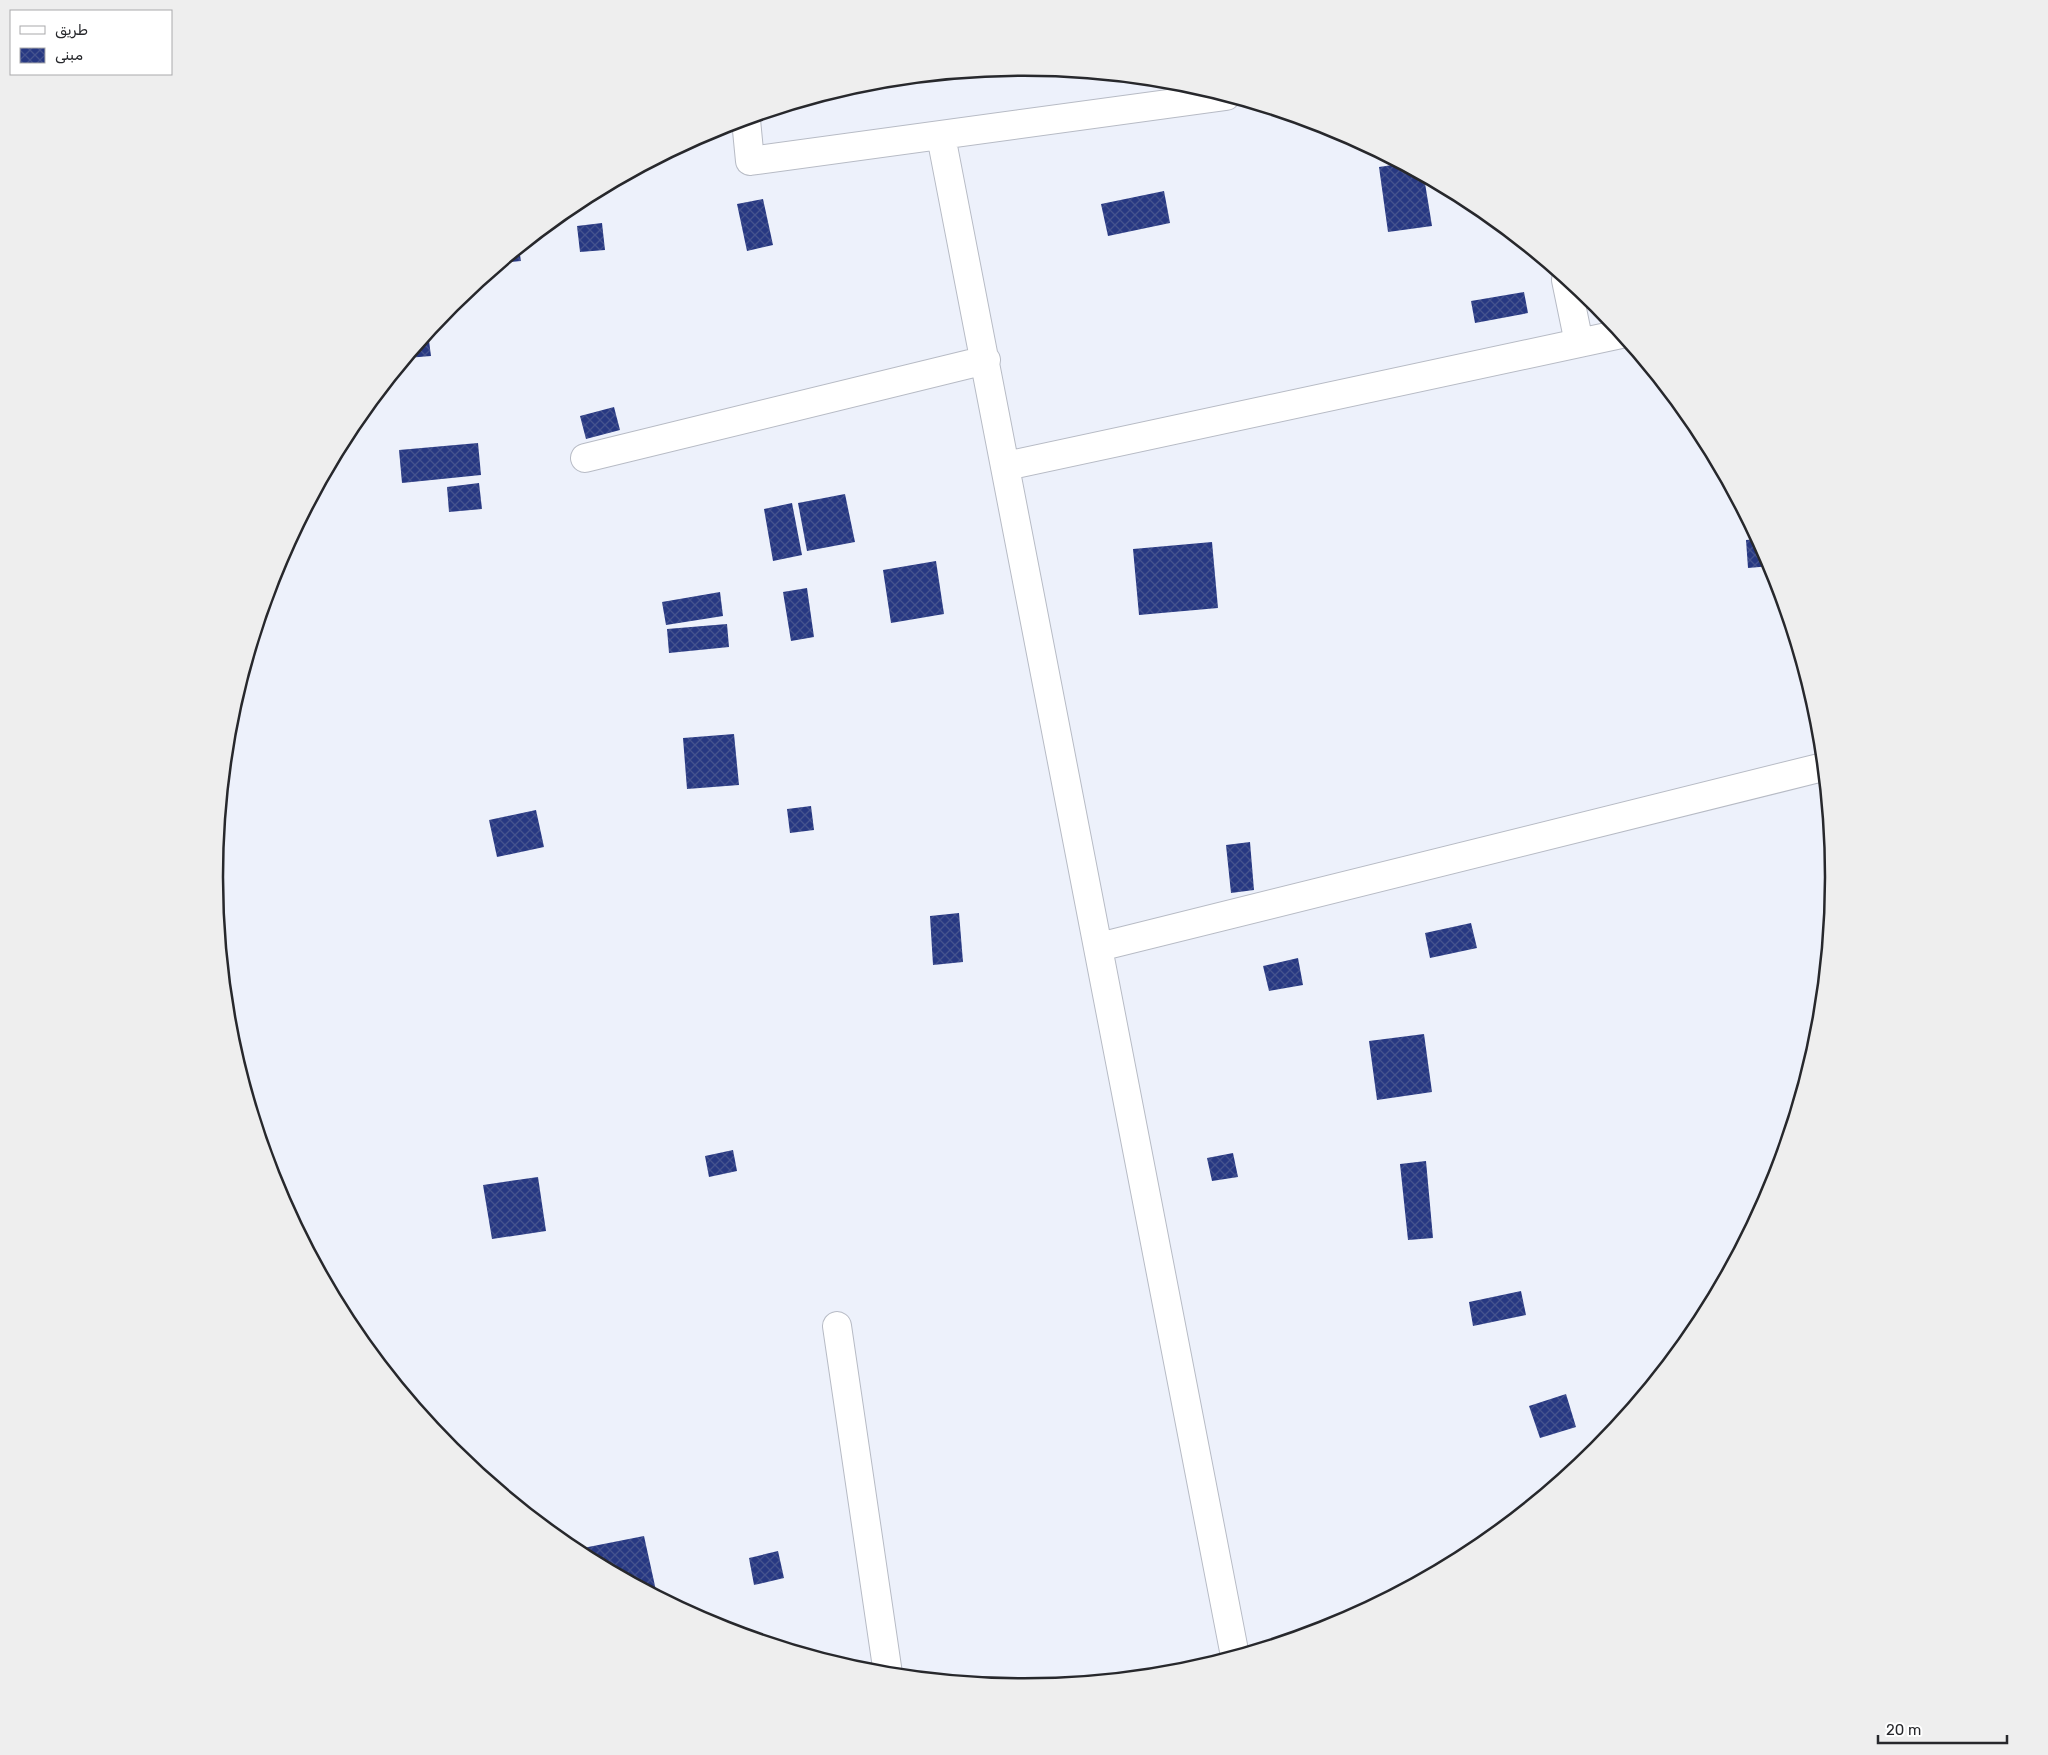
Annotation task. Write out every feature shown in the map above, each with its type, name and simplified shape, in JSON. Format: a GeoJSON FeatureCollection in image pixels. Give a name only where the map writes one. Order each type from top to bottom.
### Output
{"type":"FeatureCollection","features":[{"type":"Feature","properties":{"kind":"street"},"geometry":{"type":"LineString","coordinates":[[747,126],[750,161],[1208,99]]}},
{"type":"Feature","properties":{"kind":"street"},"geometry":{"type":"LineString","coordinates":[[941,136],[986,360],[1234,1650]]}},
{"type":"Feature","properties":{"kind":"street"},"geometry":{"type":"LineString","coordinates":[[1568,290],[1579,343]]}},
{"type":"Feature","properties":{"kind":"street"},"geometry":{"type":"LineString","coordinates":[[1006,466],[1614,336]]}},
{"type":"Feature","properties":{"kind":"street"},"geometry":{"type":"LineString","coordinates":[[585,458],[986,360]]}},
{"type":"Feature","properties":{"kind":"street"},"geometry":{"type":"LineString","coordinates":[[1099,947],[1817,768]]}},
{"type":"Feature","properties":{"kind":"street"},"geometry":{"type":"LineString","coordinates":[[837,1326],[887,1666]]}},
{"type":"Feature","properties":{"kind":"building"},"geometry":{"type":"Polygon","coordinates":[[[1390,165],[1425,184],[1432,226],[1388,232],[1379,167],[1390,165]]]}},
{"type":"Feature","properties":{"kind":"building"},"geometry":{"type":"Polygon","coordinates":[[[1164,191],[1170,223],[1108,236],[1101,204],[1164,191]]]}},
{"type":"Feature","properties":{"kind":"building"},"geometry":{"type":"Polygon","coordinates":[[[763,199],[773,245],[747,251],[737,204],[763,199]]]}},
{"type":"Feature","properties":{"kind":"building"},"geometry":{"type":"Polygon","coordinates":[[[602,223],[605,250],[580,252],[577,226],[602,223]]]}},
{"type":"Feature","properties":{"kind":"building"},"geometry":{"type":"Polygon","coordinates":[[[520,255],[521,261],[512,262],[520,255]]]}},
{"type":"Feature","properties":{"kind":"building"},"geometry":{"type":"Polygon","coordinates":[[[1524,292],[1528,313],[1475,323],[1471,301],[1524,292]]]}},
{"type":"Feature","properties":{"kind":"building"},"geometry":{"type":"Polygon","coordinates":[[[429,341],[431,356],[415,357],[429,341]]]}},
{"type":"Feature","properties":{"kind":"building"},"geometry":{"type":"Polygon","coordinates":[[[614,407],[620,430],[586,439],[580,416],[614,407]]]}},
{"type":"Feature","properties":{"kind":"building"},"geometry":{"type":"Polygon","coordinates":[[[478,443],[481,475],[402,483],[399,450],[478,443]]]}},
{"type":"Feature","properties":{"kind":"building"},"geometry":{"type":"Polygon","coordinates":[[[479,483],[482,509],[449,512],[447,487],[479,483]]]}},
{"type":"Feature","properties":{"kind":"building"},"geometry":{"type":"Polygon","coordinates":[[[845,494],[855,542],[807,551],[798,503],[845,494]]]}},
{"type":"Feature","properties":{"kind":"building"},"geometry":{"type":"Polygon","coordinates":[[[792,503],[802,555],[773,561],[764,509],[792,503]]]}},
{"type":"Feature","properties":{"kind":"building"},"geometry":{"type":"Polygon","coordinates":[[[1746,540],[1750,540],[1762,567],[1748,568],[1746,540]]]}},
{"type":"Feature","properties":{"kind":"building"},"geometry":{"type":"Polygon","coordinates":[[[1212,542],[1218,608],[1139,615],[1133,549],[1212,542]]]}},
{"type":"Feature","properties":{"kind":"building"},"geometry":{"type":"Polygon","coordinates":[[[936,561],[944,614],[891,623],[883,570],[936,561]]]}},
{"type":"Feature","properties":{"kind":"building"},"geometry":{"type":"Polygon","coordinates":[[[807,588],[814,637],[791,641],[783,592],[807,588]]]}},
{"type":"Feature","properties":{"kind":"building"},"geometry":{"type":"Polygon","coordinates":[[[720,592],[723,616],[666,625],[662,602],[720,592]]]}},
{"type":"Feature","properties":{"kind":"building"},"geometry":{"type":"Polygon","coordinates":[[[727,624],[729,647],[669,653],[667,629],[727,624]]]}},
{"type":"Feature","properties":{"kind":"building"},"geometry":{"type":"Polygon","coordinates":[[[734,734],[739,785],[687,789],[683,738],[734,734]]]}},
{"type":"Feature","properties":{"kind":"building"},"geometry":{"type":"Polygon","coordinates":[[[811,806],[814,830],[790,833],[787,809],[811,806]]]}},
{"type":"Feature","properties":{"kind":"building"},"geometry":{"type":"Polygon","coordinates":[[[536,810],[544,847],[497,857],[489,820],[536,810]]]}},
{"type":"Feature","properties":{"kind":"building"},"geometry":{"type":"Polygon","coordinates":[[[1250,842],[1254,890],[1231,893],[1226,845],[1250,842]]]}},
{"type":"Feature","properties":{"kind":"building"},"geometry":{"type":"Polygon","coordinates":[[[959,913],[963,962],[933,965],[930,916],[959,913]]]}},
{"type":"Feature","properties":{"kind":"building"},"geometry":{"type":"Polygon","coordinates":[[[1471,923],[1477,948],[1430,958],[1425,933],[1471,923]]]}},
{"type":"Feature","properties":{"kind":"building"},"geometry":{"type":"Polygon","coordinates":[[[1298,958],[1303,985],[1269,991],[1263,966],[1298,958]]]}},
{"type":"Feature","properties":{"kind":"building"},"geometry":{"type":"Polygon","coordinates":[[[1424,1034],[1432,1092],[1377,1100],[1369,1041],[1424,1034]]]}},
{"type":"Feature","properties":{"kind":"building"},"geometry":{"type":"Polygon","coordinates":[[[733,1150],[737,1171],[709,1177],[705,1156],[733,1150]]]}},
{"type":"Feature","properties":{"kind":"building"},"geometry":{"type":"Polygon","coordinates":[[[1233,1153],[1238,1177],[1212,1181],[1207,1158],[1233,1153]]]}},
{"type":"Feature","properties":{"kind":"building"},"geometry":{"type":"Polygon","coordinates":[[[1426,1161],[1433,1238],[1408,1240],[1400,1164],[1426,1161]]]}},
{"type":"Feature","properties":{"kind":"building"},"geometry":{"type":"Polygon","coordinates":[[[538,1177],[546,1231],[492,1239],[483,1185],[538,1177]]]}},
{"type":"Feature","properties":{"kind":"building"},"geometry":{"type":"Polygon","coordinates":[[[1521,1291],[1526,1315],[1473,1326],[1469,1302],[1521,1291]]]}},
{"type":"Feature","properties":{"kind":"building"},"geometry":{"type":"Polygon","coordinates":[[[1566,1394],[1576,1427],[1540,1438],[1529,1406],[1566,1394]]]}},
{"type":"Feature","properties":{"kind":"building"},"geometry":{"type":"Polygon","coordinates":[[[644,1536],[656,1588],[623,1571],[585,1548],[644,1536]]]}},
{"type":"Feature","properties":{"kind":"building"},"geometry":{"type":"Polygon","coordinates":[[[778,1551],[784,1578],[754,1585],[749,1558],[778,1551]]]}}]}
